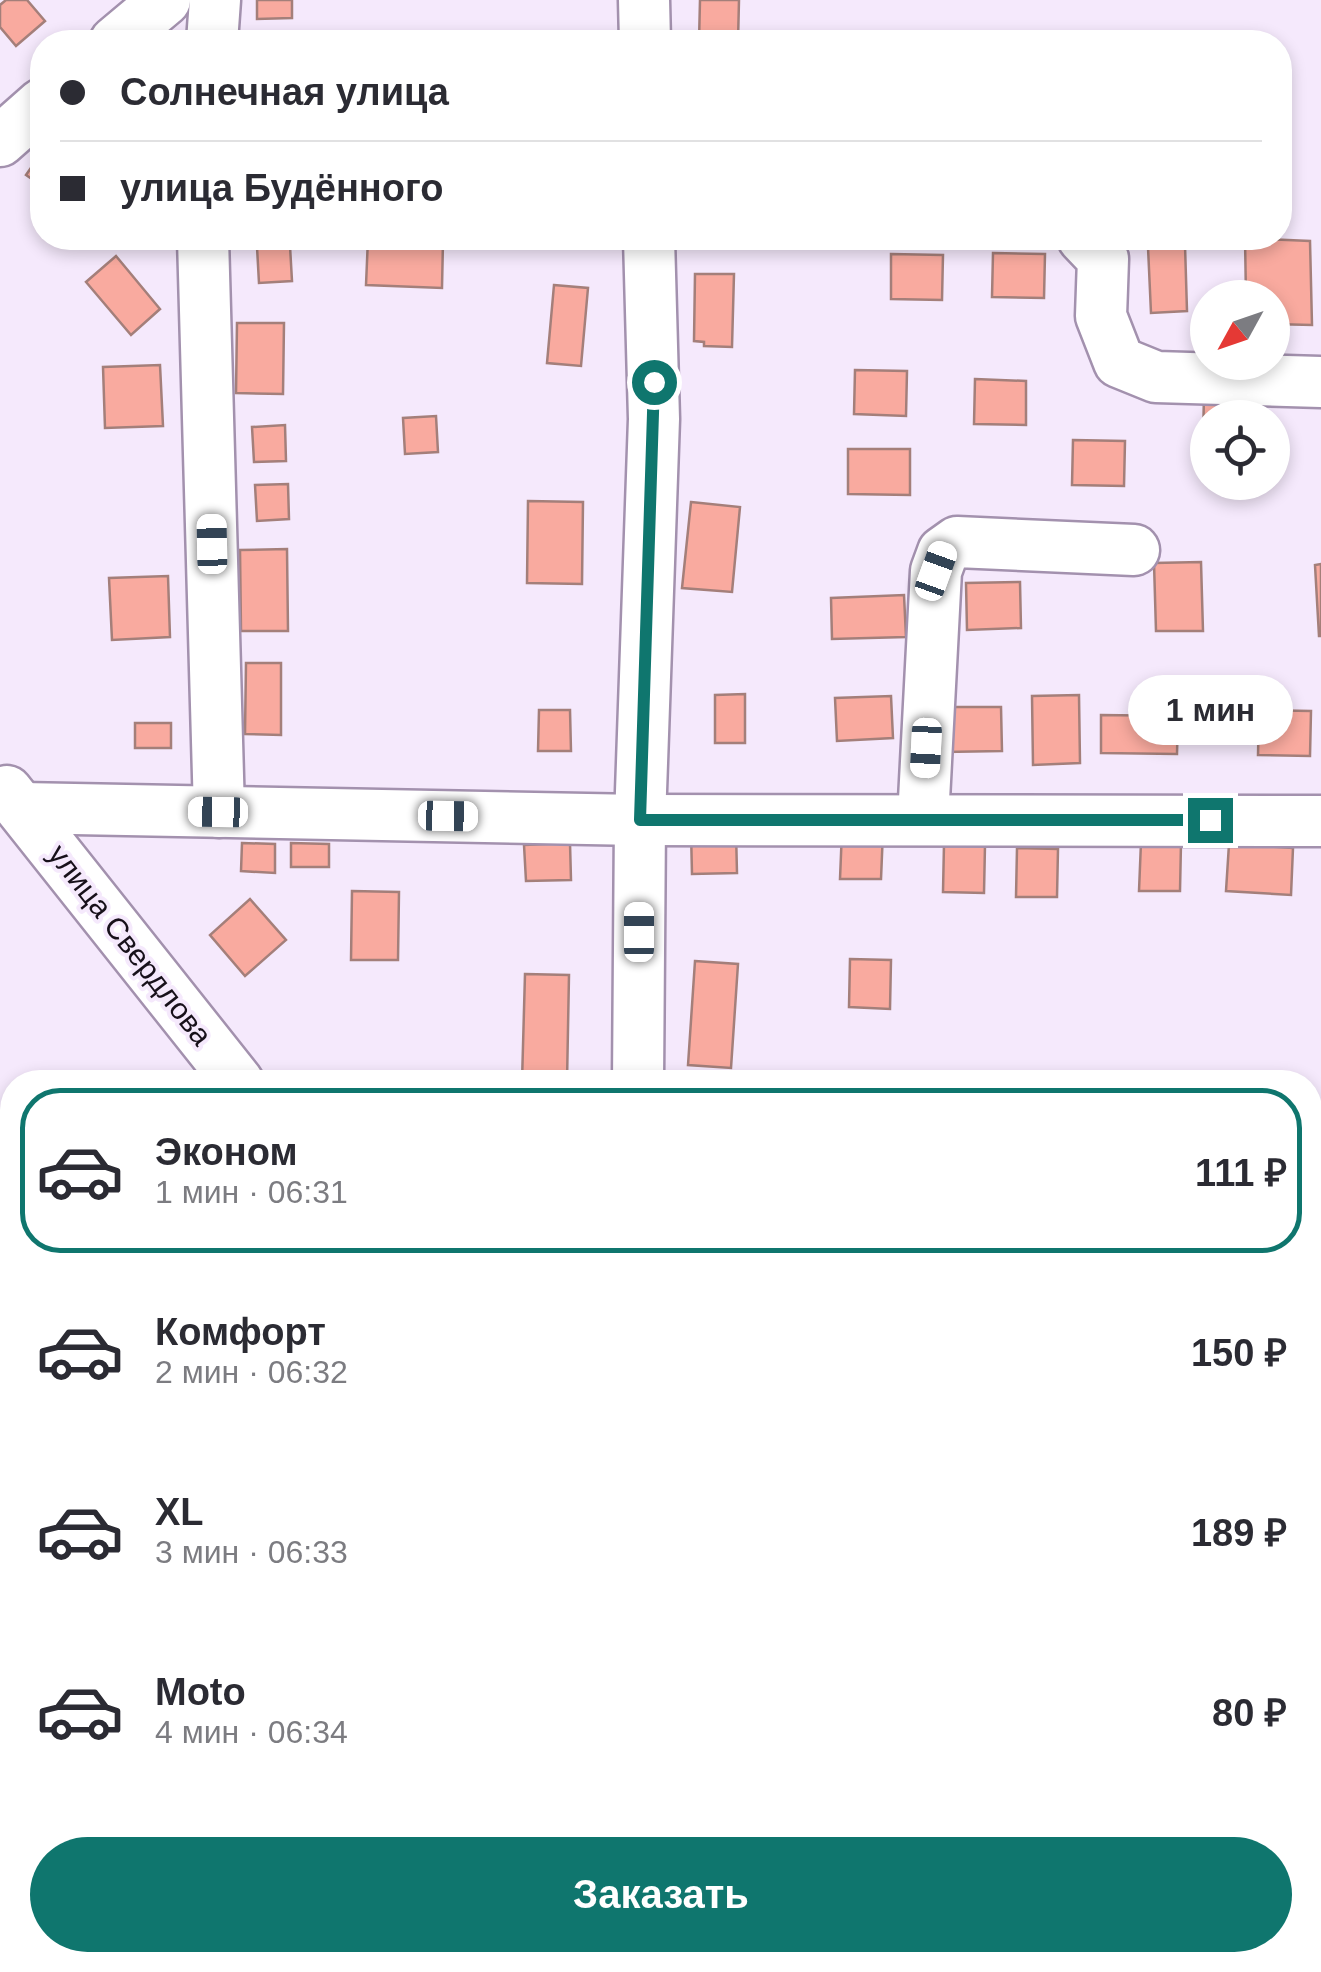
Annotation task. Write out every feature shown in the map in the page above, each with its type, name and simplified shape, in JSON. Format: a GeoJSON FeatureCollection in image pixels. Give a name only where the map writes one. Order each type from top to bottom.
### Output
{"type":"FeatureCollection","features":[{"type":"Feature","properties":{"kind":"street"},"geometry":{"type":"LineString","coordinates":[[129,30],[165,0]]}},
{"type":"Feature","properties":{"kind":"street"},"geometry":{"type":"LineString","coordinates":[[213,30],[215,0]]}},
{"type":"Feature","properties":{"kind":"street"},"geometry":{"type":"LineString","coordinates":[[644,0],[645,30]]}},
{"type":"Feature","properties":{"kind":"street"},"geometry":{"type":"LineString","coordinates":[[203,250],[218,812]]}},
{"type":"Feature","properties":{"kind":"street"},"geometry":{"type":"LineString","coordinates":[[638,1070],[640,820],[654,419],[649,250]]}},
{"type":"Feature","properties":{"kind":"street"},"geometry":{"type":"LineString","coordinates":[[1095,250],[1103,259],[1102,316],[1119,362],[1156,377],[1321,382]]}},
{"type":"Feature","properties":{"kind":"street"},"geometry":{"type":"LineString","coordinates":[[923,820],[936,571],[943,552],[957,542],[1134,550]]}},
{"type":"Feature","properties":{"kind":"street"},"geometry":{"type":"LineString","coordinates":[[11,796],[218,812],[640,820],[1321,821]]}},
{"type":"Feature","properties":{"kind":"street","name":"улица Свердлова"},"geometry":{"type":"LineString","coordinates":[[11,796],[228,1070]]}},
{"type":"Feature","properties":{"kind":"building"},"geometry":{"type":"Polygon","coordinates":[[[6,0],[27,0],[45,21],[16,46],[0,27],[0,5],[6,0]]]}},
{"type":"Feature","properties":{"kind":"building"},"geometry":{"type":"Polygon","coordinates":[[[257,0],[292,0],[292,18],[257,19],[257,0]]]}},
{"type":"Feature","properties":{"kind":"building"},"geometry":{"type":"Polygon","coordinates":[[[700,0],[739,0],[738,30],[699,30],[700,0]]]}},
{"type":"Feature","properties":{"kind":"building"},"geometry":{"type":"Polygon","coordinates":[[[1292,240],[1310,241],[1312,325],[1290,324],[1290,280],[1246,280],[1245,250],[1292,250],[1292,240]]]}},
{"type":"Feature","properties":{"kind":"building"},"geometry":{"type":"Polygon","coordinates":[[[257,250],[290,250],[292,281],[259,283],[257,250]]]}},
{"type":"Feature","properties":{"kind":"building"},"geometry":{"type":"Polygon","coordinates":[[[367,250],[443,250],[442,288],[366,285],[367,250]]]}},
{"type":"Feature","properties":{"kind":"building"},"geometry":{"type":"Polygon","coordinates":[[[1148,250],[1185,250],[1187,311],[1151,313],[1148,250]]]}},
{"type":"Feature","properties":{"kind":"building"},"geometry":{"type":"Polygon","coordinates":[[[993,253],[1045,254],[1044,298],[992,297],[993,253]]]}},
{"type":"Feature","properties":{"kind":"building"},"geometry":{"type":"Polygon","coordinates":[[[891,254],[943,255],[942,300],[891,299],[891,254]]]}},
{"type":"Feature","properties":{"kind":"building"},"geometry":{"type":"Polygon","coordinates":[[[116,256],[160,309],[131,335],[86,282],[116,256]]]}},
{"type":"Feature","properties":{"kind":"building"},"geometry":{"type":"Polygon","coordinates":[[[695,274],[734,274],[732,347],[704,346],[704,342],[694,341],[695,274]]]}},
{"type":"Feature","properties":{"kind":"building"},"geometry":{"type":"Polygon","coordinates":[[[554,285],[588,288],[581,366],[547,363],[554,285]]]}},
{"type":"Feature","properties":{"kind":"building"},"geometry":{"type":"Polygon","coordinates":[[[237,323],[284,323],[283,394],[236,393],[237,323]]]}},
{"type":"Feature","properties":{"kind":"building"},"geometry":{"type":"Polygon","coordinates":[[[160,365],[163,426],[105,428],[103,367],[160,365]]]}},
{"type":"Feature","properties":{"kind":"building"},"geometry":{"type":"Polygon","coordinates":[[[855,370],[907,371],[906,416],[854,414],[855,370]]]}},
{"type":"Feature","properties":{"kind":"building"},"geometry":{"type":"Polygon","coordinates":[[[975,379],[1026,381],[1026,425],[974,424],[975,379]]]}},
{"type":"Feature","properties":{"kind":"building"},"geometry":{"type":"Polygon","coordinates":[[[1204,395],[1255,396],[1255,400],[1204,400],[1204,395]]]}},
{"type":"Feature","properties":{"kind":"building"},"geometry":{"type":"Polygon","coordinates":[[[436,416],[438,452],[405,454],[403,418],[436,416]]]}},
{"type":"Feature","properties":{"kind":"building"},"geometry":{"type":"Polygon","coordinates":[[[285,425],[286,461],[254,462],[252,427],[285,425]]]}},
{"type":"Feature","properties":{"kind":"building"},"geometry":{"type":"Polygon","coordinates":[[[1073,440],[1125,441],[1124,486],[1072,485],[1073,440]]]}},
{"type":"Feature","properties":{"kind":"building"},"geometry":{"type":"Polygon","coordinates":[[[848,449],[910,449],[910,495],[848,494],[848,449]]]}},
{"type":"Feature","properties":{"kind":"building"},"geometry":{"type":"Polygon","coordinates":[[[288,484],[289,519],[257,521],[255,485],[288,484]]]}},
{"type":"Feature","properties":{"kind":"building"},"geometry":{"type":"Polygon","coordinates":[[[528,501],[583,502],[582,584],[527,583],[528,501]]]}},
{"type":"Feature","properties":{"kind":"building"},"geometry":{"type":"Polygon","coordinates":[[[691,502],[740,507],[732,592],[682,588],[691,502]]]}},
{"type":"Feature","properties":{"kind":"building"},"geometry":{"type":"Polygon","coordinates":[[[287,549],[288,631],[241,631],[240,550],[287,549]]]}},
{"type":"Feature","properties":{"kind":"building"},"geometry":{"type":"Polygon","coordinates":[[[1201,562],[1203,631],[1156,631],[1154,563],[1201,562]]]}},
{"type":"Feature","properties":{"kind":"building"},"geometry":{"type":"Polygon","coordinates":[[[1321,564],[1321,636],[1319,636],[1315,565],[1321,564]]]}},
{"type":"Feature","properties":{"kind":"building"},"geometry":{"type":"Polygon","coordinates":[[[168,576],[170,637],[112,640],[109,578],[168,576]]]}},
{"type":"Feature","properties":{"kind":"building"},"geometry":{"type":"Polygon","coordinates":[[[1020,582],[1021,628],[967,630],[966,583],[1020,582]]]}},
{"type":"Feature","properties":{"kind":"building"},"geometry":{"type":"Polygon","coordinates":[[[904,595],[906,637],[832,639],[831,598],[904,595]]]}},
{"type":"Feature","properties":{"kind":"building"},"geometry":{"type":"Polygon","coordinates":[[[246,663],[281,663],[281,735],[245,734],[246,663]]]}},
{"type":"Feature","properties":{"kind":"building"},"geometry":{"type":"Polygon","coordinates":[[[745,694],[745,743],[715,743],[715,695],[745,694]]]}},
{"type":"Feature","properties":{"kind":"building"},"geometry":{"type":"Polygon","coordinates":[[[1079,695],[1080,763],[1033,765],[1032,696],[1079,695]]]}},
{"type":"Feature","properties":{"kind":"building"},"geometry":{"type":"Polygon","coordinates":[[[891,696],[893,738],[837,741],[835,698],[891,696]]]}},
{"type":"Feature","properties":{"kind":"building"},"geometry":{"type":"Polygon","coordinates":[[[943,707],[1001,707],[1002,751],[944,752],[943,707]]]}},
{"type":"Feature","properties":{"kind":"building"},"geometry":{"type":"Polygon","coordinates":[[[539,710],[570,710],[571,751],[538,751],[539,710]]]}},
{"type":"Feature","properties":{"kind":"building"},"geometry":{"type":"Polygon","coordinates":[[[1259,710],[1311,711],[1310,756],[1258,755],[1259,710]]]}},
{"type":"Feature","properties":{"kind":"building"},"geometry":{"type":"Polygon","coordinates":[[[1101,715],[1178,716],[1177,754],[1101,753],[1101,715]]]}},
{"type":"Feature","properties":{"kind":"building"},"geometry":{"type":"Polygon","coordinates":[[[135,723],[171,723],[171,748],[135,748],[135,723]]]}},
{"type":"Feature","properties":{"kind":"building"},"geometry":{"type":"Polygon","coordinates":[[[842,830],[883,831],[881,879],[840,879],[842,830]]]}},
{"type":"Feature","properties":{"kind":"building"},"geometry":{"type":"Polygon","coordinates":[[[691,832],[736,832],[737,873],[692,874],[691,832]]]}},
{"type":"Feature","properties":{"kind":"building"},"geometry":{"type":"Polygon","coordinates":[[[1141,842],[1181,843],[1180,891],[1139,891],[1141,842]]]}},
{"type":"Feature","properties":{"kind":"building"},"geometry":{"type":"Polygon","coordinates":[[[242,843],[275,844],[275,873],[241,871],[242,843]]]}},
{"type":"Feature","properties":{"kind":"building"},"geometry":{"type":"Polygon","coordinates":[[[291,843],[329,844],[329,867],[291,867],[291,843]]]}},
{"type":"Feature","properties":{"kind":"building"},"geometry":{"type":"Polygon","coordinates":[[[570,843],[571,880],[526,881],[524,845],[570,843]]]}},
{"type":"Feature","properties":{"kind":"building"},"geometry":{"type":"Polygon","coordinates":[[[944,844],[985,845],[984,893],[943,892],[944,844]]]}},
{"type":"Feature","properties":{"kind":"building"},"geometry":{"type":"Polygon","coordinates":[[[1229,844],[1293,848],[1291,895],[1226,891],[1229,844]]]}},
{"type":"Feature","properties":{"kind":"building"},"geometry":{"type":"Polygon","coordinates":[[[1017,848],[1058,849],[1057,897],[1016,897],[1017,848]]]}},
{"type":"Feature","properties":{"kind":"building"},"geometry":{"type":"Polygon","coordinates":[[[352,891],[399,892],[398,960],[351,960],[352,891]]]}},
{"type":"Feature","properties":{"kind":"building"},"geometry":{"type":"Polygon","coordinates":[[[250,899],[286,940],[245,976],[210,935],[250,899]]]}},
{"type":"Feature","properties":{"kind":"building"},"geometry":{"type":"Polygon","coordinates":[[[850,959],[891,960],[890,1009],[849,1007],[850,959]]]}},
{"type":"Feature","properties":{"kind":"building"},"geometry":{"type":"Polygon","coordinates":[[[695,961],[738,964],[731,1068],[688,1065],[695,961]]]}},
{"type":"Feature","properties":{"kind":"building"},"geometry":{"type":"Polygon","coordinates":[[[525,974],[569,975],[567,1070],[522,1070],[525,974]]]}},
{"type":"Feature","properties":{"kind":"route"},"geometry":{"type":"LineString","coordinates":[[654,382],[640,820],[1210,820]]}}]}
